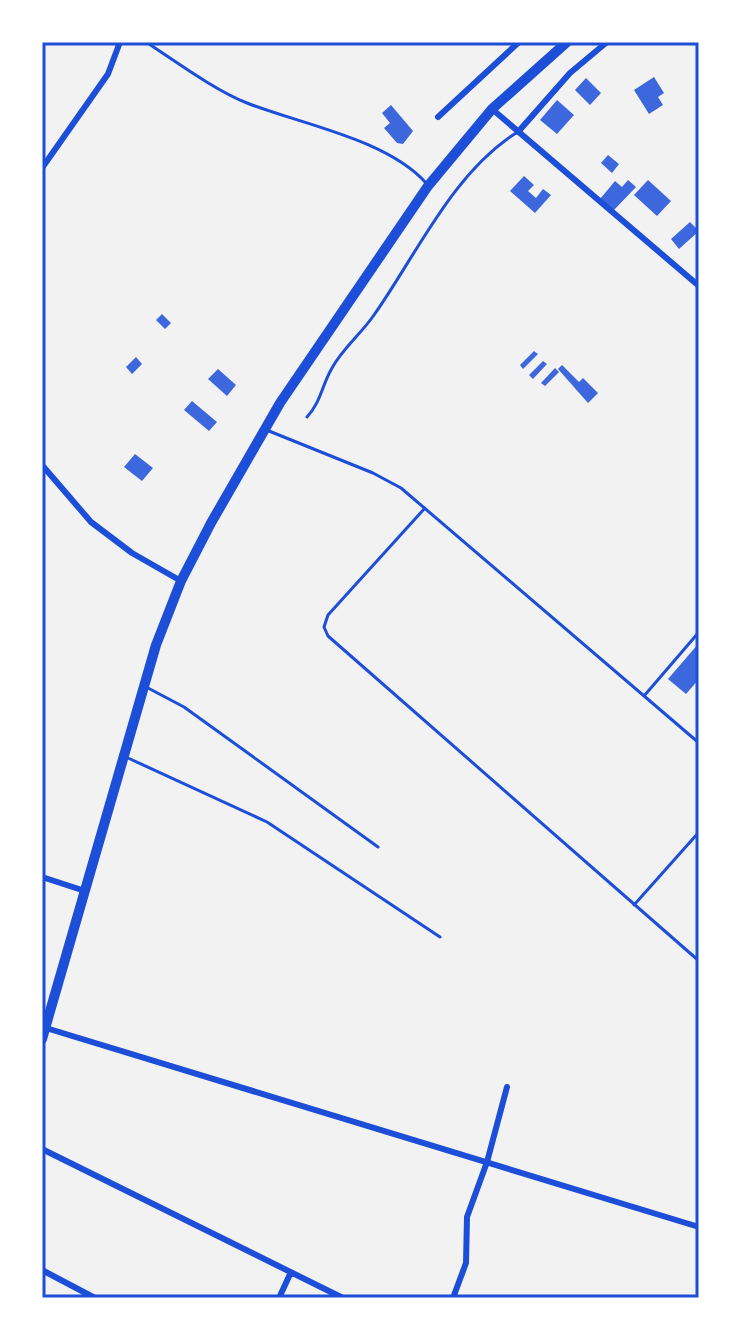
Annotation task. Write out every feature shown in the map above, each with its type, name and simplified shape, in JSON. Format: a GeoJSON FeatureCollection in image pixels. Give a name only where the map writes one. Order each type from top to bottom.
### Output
{"type":"FeatureCollection","features":[{"type":"Feature","properties":{"kind":"main road"},"geometry":{"type":"LineString","coordinates":[[45,1025],[144,686],[181,581],[264,429],[329,328],[428,186],[492,109],[567,42]]}},
{"type":"Feature","properties":{"kind":"street"},"geometry":{"type":"LineString","coordinates":[[42,168],[108,74],[120,42]]}},
{"type":"Feature","properties":{"kind":"street"},"geometry":{"type":"LineString","coordinates":[[438,117],[519,42]]}},
{"type":"Feature","properties":{"kind":"street"},"geometry":{"type":"LineString","coordinates":[[518,132],[570,73],[607,42]]}},
{"type":"Feature","properties":{"kind":"street"},"geometry":{"type":"LineString","coordinates":[[492,109],[699,286]]}},
{"type":"Feature","properties":{"kind":"street"},"geometry":{"type":"LineString","coordinates":[[42,465],[91,522],[132,553],[181,581]]}},
{"type":"Feature","properties":{"kind":"street"},"geometry":{"type":"LineString","coordinates":[[42,877],[85,891]]}},
{"type":"Feature","properties":{"kind":"street"},"geometry":{"type":"LineString","coordinates":[[45,1025],[699,1227]]}},
{"type":"Feature","properties":{"kind":"street"},"geometry":{"type":"LineString","coordinates":[[453,1298],[466,1263],[467,1217],[487,1162],[507,1087]]}},
{"type":"Feature","properties":{"kind":"street"},"geometry":{"type":"LineString","coordinates":[[42,1149],[343,1298]]}},
{"type":"Feature","properties":{"kind":"street"},"geometry":{"type":"LineString","coordinates":[[42,1270],[95,1298]]}},
{"type":"Feature","properties":{"kind":"street"},"geometry":{"type":"LineString","coordinates":[[279,1298],[291,1272]]}},
{"type":"Feature","properties":{"kind":"lane"},"geometry":{"type":"LineString","coordinates":[[146,42],[235,98],[326,128],[403,162],[428,186]]}},
{"type":"Feature","properties":{"kind":"lane"},"geometry":{"type":"LineString","coordinates":[[307,417],[317,407],[332,368],[372,318],[457,192],[486,156],[518,132]]}},
{"type":"Feature","properties":{"kind":"lane"},"geometry":{"type":"LineString","coordinates":[[264,429],[373,473],[401,488],[699,743]]}},
{"type":"Feature","properties":{"kind":"lane"},"geometry":{"type":"LineString","coordinates":[[425,508],[328,615],[324,627],[328,636],[699,961]]}},
{"type":"Feature","properties":{"kind":"lane"},"geometry":{"type":"LineString","coordinates":[[644,696],[699,632]]}},
{"type":"Feature","properties":{"kind":"lane"},"geometry":{"type":"LineString","coordinates":[[144,686],[184,707],[378,847]]}},
{"type":"Feature","properties":{"kind":"lane"},"geometry":{"type":"LineString","coordinates":[[124,756],[267,822],[440,937]]}},
{"type":"Feature","properties":{"kind":"lane"},"geometry":{"type":"LineString","coordinates":[[634,905],[699,832]]}},
{"type":"Feature","properties":{"kind":"building"},"geometry":{"type":"Polygon","coordinates":[[[654,77],[664,93],[658,97],[663,105],[649,114],[634,90],[654,77]]]}},
{"type":"Feature","properties":{"kind":"building"},"geometry":{"type":"Polygon","coordinates":[[[586,78],[601,93],[590,105],[575,90],[586,78]]]}},
{"type":"Feature","properties":{"kind":"building"},"geometry":{"type":"Polygon","coordinates":[[[557,100],[574,115],[557,134],[540,120],[557,100]]]}},
{"type":"Feature","properties":{"kind":"building"},"geometry":{"type":"Polygon","coordinates":[[[391,105],[413,131],[403,144],[397,143],[384,128],[390,123],[382,113],[391,105]]]}},
{"type":"Feature","properties":{"kind":"building"},"geometry":{"type":"Polygon","coordinates":[[[608,155],[619,164],[612,173],[601,163],[608,155]]]}},
{"type":"Feature","properties":{"kind":"building"},"geometry":{"type":"Polygon","coordinates":[[[524,176],[534,185],[528,191],[536,198],[543,189],[551,195],[535,213],[510,191],[524,176]]]}},
{"type":"Feature","properties":{"kind":"building"},"geometry":{"type":"Polygon","coordinates":[[[628,180],[636,187],[614,210],[600,199],[615,181],[622,187],[628,180]]]}},
{"type":"Feature","properties":{"kind":"building"},"geometry":{"type":"Polygon","coordinates":[[[648,180],[671,201],[657,216],[634,195],[648,180]]]}},
{"type":"Feature","properties":{"kind":"building"},"geometry":{"type":"Polygon","coordinates":[[[690,222],[699,231],[679,249],[671,239],[690,222]]]}},
{"type":"Feature","properties":{"kind":"building"},"geometry":{"type":"Polygon","coordinates":[[[162,314],[171,323],[165,329],[156,320],[162,314]]]}},
{"type":"Feature","properties":{"kind":"building"},"geometry":{"type":"Polygon","coordinates":[[[534,351],[538,354],[523,369],[520,365],[534,351]]]}},
{"type":"Feature","properties":{"kind":"building"},"geometry":{"type":"Polygon","coordinates":[[[136,357],[142,364],[132,374],[126,367],[136,357]]]}},
{"type":"Feature","properties":{"kind":"building"},"geometry":{"type":"Polygon","coordinates":[[[543,361],[547,364],[533,379],[529,375],[543,361]]]}},
{"type":"Feature","properties":{"kind":"building"},"geometry":{"type":"Polygon","coordinates":[[[562,365],[579,382],[583,378],[598,393],[588,403],[558,369],[562,365]]]}},
{"type":"Feature","properties":{"kind":"building"},"geometry":{"type":"Polygon","coordinates":[[[555,368],[559,372],[545,386],[541,383],[555,368]]]}},
{"type":"Feature","properties":{"kind":"building"},"geometry":{"type":"Polygon","coordinates":[[[218,369],[236,385],[227,396],[208,379],[218,369]]]}},
{"type":"Feature","properties":{"kind":"building"},"geometry":{"type":"Polygon","coordinates":[[[192,401],[217,422],[209,431],[184,410],[192,401]]]}},
{"type":"Feature","properties":{"kind":"building"},"geometry":{"type":"Polygon","coordinates":[[[135,454],[153,468],[142,481],[124,467],[135,454]]]}},
{"type":"Feature","properties":{"kind":"building"},"geometry":{"type":"Polygon","coordinates":[[[699,643],[699,679],[686,694],[668,679],[699,643]]]}}]}
